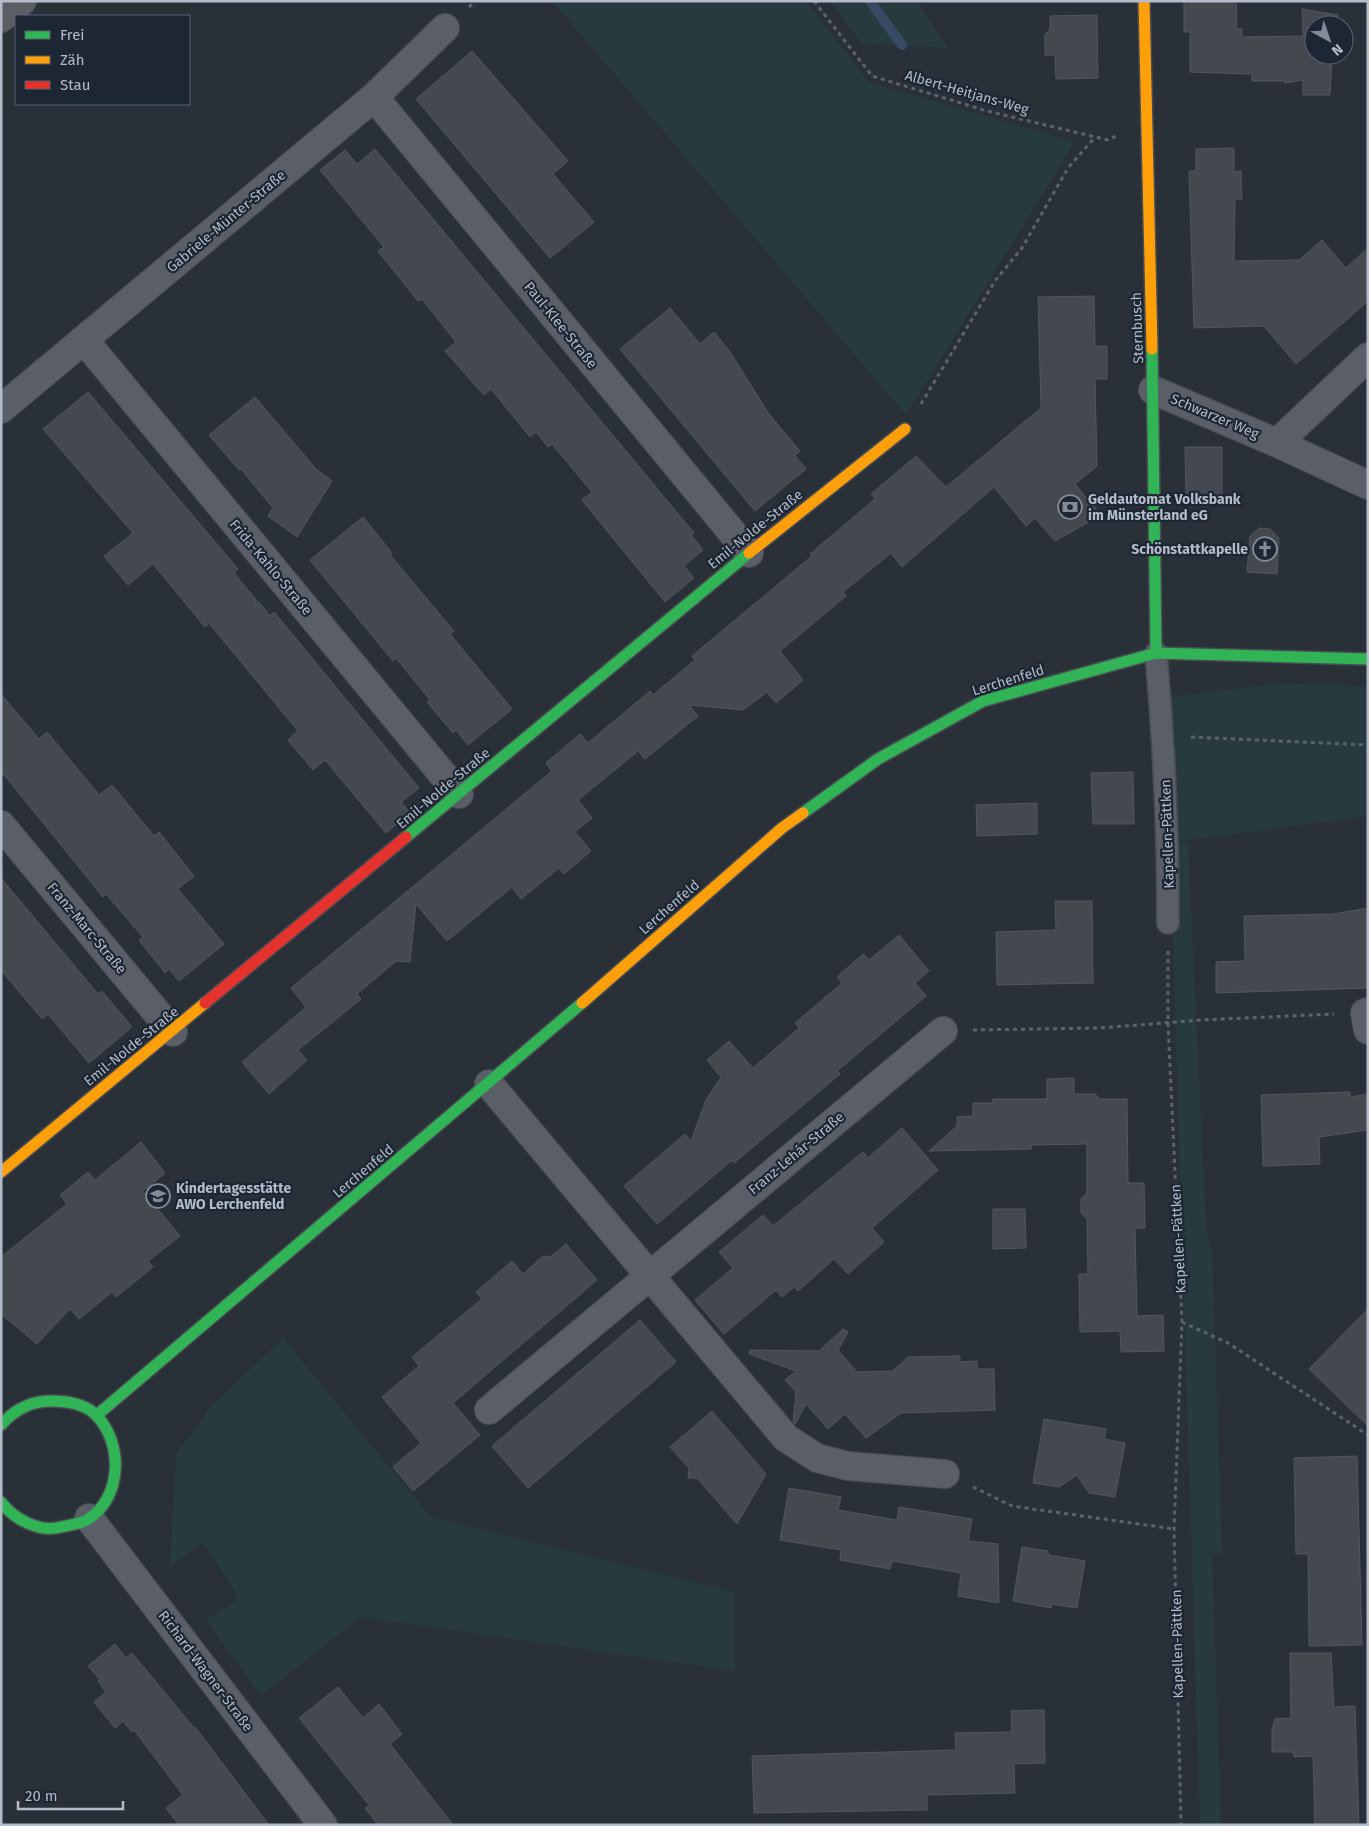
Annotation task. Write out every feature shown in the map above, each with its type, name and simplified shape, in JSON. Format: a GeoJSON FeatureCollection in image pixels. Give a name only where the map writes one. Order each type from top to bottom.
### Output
{"type":"FeatureCollection","features":[{"type":"Feature","properties":{"kind":"street"},"geometry":{"type":"LineString","coordinates":[[1,18],[22,1]]}},
{"type":"Feature","properties":{"kind":"street","name":"Sternbusch"},"geometry":{"type":"LineString","coordinates":[[1144,1],[1153,390],[1156,653]]}},
{"type":"Feature","properties":{"kind":"street","name":"Gabriele-Münter-Straße"},"geometry":{"type":"LineString","coordinates":[[1,409],[374,97],[445,28]]}},
{"type":"Feature","properties":{"kind":"street","name":"Paul-Klee-Straße"},"geometry":{"type":"LineString","coordinates":[[374,97],[749,553]]}},
{"type":"Feature","properties":{"kind":"street","name":"Frida-Kahlo-Straße"},"geometry":{"type":"LineString","coordinates":[[84,340],[459,794]]}},
{"type":"Feature","properties":{"kind":"street","name":"Schwarzer Weg"},"geometry":{"type":"LineString","coordinates":[[1277,443],[1368,357]]}},
{"type":"Feature","properties":{"kind":"street","name":"Schwarzer Weg"},"geometry":{"type":"LineString","coordinates":[[1153,390],[1277,443],[1368,485]]}},
{"type":"Feature","properties":{"kind":"street","name":"Emil-Nolde-Straße"},"geometry":{"type":"LineString","coordinates":[[1,1172],[749,553],[905,429]]}},
{"type":"Feature","properties":{"kind":"street","name":"Lerchenfeld"},"geometry":{"type":"LineString","coordinates":[[97,1415],[490,1084],[782,828],[878,758],[983,701],[1156,653],[1368,660]]}},
{"type":"Feature","properties":{"kind":"street","name":"Franz-Marc-Straße"},"geometry":{"type":"LineString","coordinates":[[1,825],[172,1032]]}},
{"type":"Feature","properties":{"kind":"street","name":"Franz-Lehár-Straße"},"geometry":{"type":"LineString","coordinates":[[489,1410],[943,1031]]}},
{"type":"Feature","properties":{"kind":"street"},"geometry":{"type":"LineString","coordinates":[[490,1084],[786,1438],[816,1458],[848,1466],[945,1474]]}},
{"type":"Feature","properties":{"kind":"street"},"geometry":{"type":"LineString","coordinates":[[3,1417],[28,1403],[52,1398],[76,1403],[97,1415],[111,1434],[118,1457],[116,1480],[110,1494],[106,1502],[89,1518],[68,1527],[46,1529],[24,1522],[3,1508]]}},
{"type":"Feature","properties":{"kind":"street","name":"Richard-Wagner-Straße"},"geometry":{"type":"LineString","coordinates":[[89,1518],[323,1825]]}},
{"type":"Feature","properties":{"kind":"lane","name":"Kapellen-Pättken"},"geometry":{"type":"LineString","coordinates":[[1156,653],[1163,736],[1168,843],[1168,923]]}},
{"type":"Feature","properties":{"kind":"path","name":"Albert-Heitjans-Weg"},"geometry":{"type":"LineString","coordinates":[[814,1],[872,76],[987,111],[1108,140],[1146,122]]}},
{"type":"Feature","properties":{"kind":"path"},"geometry":{"type":"LineString","coordinates":[[905,429],[995,281],[1022,248],[1068,168],[1095,137]]}},
{"type":"Feature","properties":{"kind":"path"},"geometry":{"type":"LineString","coordinates":[[1163,736],[1368,745]]}},
{"type":"Feature","properties":{"kind":"path","name":"Kapellen-Pättken"},"geometry":{"type":"LineString","coordinates":[[1168,923],[1168,1024],[1182,1322],[1174,1529],[1181,1825]]}},
{"type":"Feature","properties":{"kind":"path"},"geometry":{"type":"LineString","coordinates":[[943,1031],[1100,1028],[1201,1020],[1367,1018]]}},
{"type":"Feature","properties":{"kind":"path"},"geometry":{"type":"LineString","coordinates":[[1182,1322],[1228,1343],[1368,1435]]}},
{"type":"Feature","properties":{"kind":"path"},"geometry":{"type":"LineString","coordinates":[[945,1474],[1012,1506],[1174,1529]]}},
{"type":"Feature","properties":{"kind":"green space"},"geometry":{"type":"Polygon","coordinates":[[[552,1],[806,1],[869,82],[1075,142],[906,415],[552,1]]]}},
{"type":"Feature","properties":{"kind":"green space"},"geometry":{"type":"Polygon","coordinates":[[[830,1],[916,1],[948,48],[862,44],[830,1]]]}},
{"type":"Feature","properties":{"kind":"green space"},"geometry":{"type":"Polygon","coordinates":[[[1282,683],[1368,686],[1368,816],[1168,843],[1160,698],[1282,683]]]}},
{"type":"Feature","properties":{"kind":"green space"},"geometry":{"type":"Polygon","coordinates":[[[1188,842],[1206,1228],[1212,1251],[1222,1554],[1212,1554],[1221,1825],[1200,1825],[1170,844],[1188,842]]]}},
{"type":"Feature","properties":{"kind":"green space"},"geometry":{"type":"Polygon","coordinates":[[[283,1338],[430,1516],[735,1592],[735,1671],[361,1617],[261,1696],[206,1620],[239,1598],[203,1543],[170,1567],[176,1454],[212,1405],[283,1338]]]}},
{"type":"Feature","properties":{"kind":"building"},"geometry":{"type":"Polygon","coordinates":[[[1184,1],[1236,1],[1237,29],[1242,29],[1242,37],[1303,36],[1302,9],[1338,15],[1304,15],[1304,65],[1332,65],[1330,95],[1303,95],[1303,80],[1285,83],[1285,81],[1252,81],[1252,74],[1190,72],[1190,32],[1184,32],[1184,1]]]}},
{"type":"Feature","properties":{"kind":"building"},"geometry":{"type":"Polygon","coordinates":[[[1097,15],[1098,78],[1056,79],[1055,55],[1045,55],[1045,34],[1050,30],[1050,16],[1097,15]]]}},
{"type":"Feature","properties":{"kind":"building"},"geometry":{"type":"Polygon","coordinates":[[[472,51],[568,161],[553,174],[594,222],[550,258],[416,99],[472,51]]]}},
{"type":"Feature","properties":{"kind":"building"},"geometry":{"type":"Polygon","coordinates":[[[1234,148],[1234,172],[1241,171],[1242,199],[1235,199],[1234,261],[1299,260],[1322,240],[1346,268],[1368,248],[1368,301],[1296,364],[1264,326],[1194,328],[1189,171],[1196,171],[1196,149],[1234,148]]]}},
{"type":"Feature","properties":{"kind":"building"},"geometry":{"type":"Polygon","coordinates":[[[375,149],[694,533],[691,535],[703,550],[684,566],[694,578],[665,602],[582,500],[592,492],[552,444],[548,447],[536,432],[530,437],[491,389],[484,395],[445,351],[456,342],[422,299],[418,301],[378,251],[384,247],[320,170],[345,150],[357,164],[375,149]]]}},
{"type":"Feature","properties":{"kind":"building"},"geometry":{"type":"Polygon","coordinates":[[[1094,296],[1095,346],[1107,346],[1107,379],[1095,379],[1097,466],[1075,484],[1101,515],[1055,541],[1035,518],[1026,526],[994,487],[902,567],[891,553],[843,592],[846,596],[780,651],[803,680],[776,703],[767,692],[743,710],[689,705],[698,716],[645,759],[638,751],[578,800],[592,818],[575,832],[591,851],[564,874],[559,868],[521,899],[512,887],[447,941],[416,904],[410,962],[396,961],[357,994],[361,999],[298,1050],[307,1060],[269,1094],[242,1062],[306,1007],[291,988],[552,771],[546,763],[580,734],[588,743],[650,691],[653,695],[695,660],[692,656],[812,556],[810,554],[875,499],[871,494],[916,456],[946,487],[1041,408],[1038,297],[1094,296]]]}},
{"type":"Feature","properties":{"kind":"building"},"geometry":{"type":"Polygon","coordinates":[[[670,308],[700,344],[714,332],[730,352],[769,414],[800,451],[795,456],[806,469],[755,511],[620,349],[670,308]]]}},
{"type":"Feature","properties":{"kind":"building"},"geometry":{"type":"Polygon","coordinates":[[[88,392],[238,569],[234,573],[257,601],[254,606],[259,602],[270,616],[274,612],[419,788],[401,802],[410,813],[386,833],[325,760],[313,770],[288,740],[298,731],[209,623],[205,627],[153,564],[128,585],[104,556],[133,533],[43,429],[88,392]]]}},
{"type":"Feature","properties":{"kind":"building"},"geometry":{"type":"Polygon","coordinates":[[[255,397],[316,469],[332,481],[297,537],[268,516],[273,508],[241,469],[239,470],[209,435],[255,397]]]}},
{"type":"Feature","properties":{"kind":"building"},"geometry":{"type":"Polygon","coordinates":[[[1185,447],[1222,447],[1222,494],[1186,495],[1185,447]]]}},
{"type":"Feature","properties":{"kind":"building"},"geometry":{"type":"Polygon","coordinates":[[[363,517],[392,553],[390,555],[454,631],[450,634],[512,709],[468,745],[456,730],[453,733],[427,702],[430,700],[396,658],[393,661],[310,560],[363,517]]]}},
{"type":"Feature","properties":{"kind":"building"},"geometry":{"type":"Polygon","coordinates":[[[1259,528],[1270,529],[1279,538],[1277,574],[1247,572],[1250,536],[1259,528]]]}},
{"type":"Feature","properties":{"kind":"building"},"geometry":{"type":"Polygon","coordinates":[[[1,694],[39,739],[47,732],[99,795],[112,785],[154,836],[159,832],[194,876],[178,889],[224,944],[179,981],[169,969],[165,973],[139,940],[143,937],[106,894],[103,897],[1,771],[1,694]]]}},
{"type":"Feature","properties":{"kind":"building"},"geometry":{"type":"Polygon","coordinates":[[[1133,772],[1134,824],[1093,824],[1091,773],[1133,772]]]}},
{"type":"Feature","properties":{"kind":"building"},"geometry":{"type":"Polygon","coordinates":[[[1037,803],[1037,834],[977,836],[976,805],[1037,803]]]}},
{"type":"Feature","properties":{"kind":"building"},"geometry":{"type":"Polygon","coordinates":[[[1,878],[98,994],[102,991],[132,1027],[89,1063],[48,1014],[42,1019],[1,970],[1,878]]]}},
{"type":"Feature","properties":{"kind":"building"},"geometry":{"type":"Polygon","coordinates":[[[1055,901],[1092,901],[1093,983],[997,985],[996,932],[1056,930],[1055,901]]]}},
{"type":"Feature","properties":{"kind":"building"},"geometry":{"type":"Polygon","coordinates":[[[1368,908],[1368,988],[1216,993],[1216,962],[1245,961],[1244,916],[1333,914],[1368,908]]]}},
{"type":"Feature","properties":{"kind":"building"},"geometry":{"type":"Polygon","coordinates":[[[899,935],[929,971],[915,983],[926,996],[837,1071],[840,1074],[734,1163],[732,1160],[657,1224],[624,1186],[685,1134],[691,1141],[706,1100],[721,1077],[707,1060],[729,1041],[753,1068],[799,1028],[795,1023],[842,983],[837,977],[863,954],[869,960],[899,935]]]}},
{"type":"Feature","properties":{"kind":"building"},"geometry":{"type":"Polygon","coordinates":[[[1074,1078],[1074,1094],[1095,1094],[1100,1099],[1127,1099],[1128,1183],[1144,1183],[1145,1228],[1135,1228],[1137,1316],[1163,1315],[1164,1351],[1121,1352],[1120,1331],[1080,1332],[1079,1274],[1088,1274],[1087,1219],[1081,1213],[1081,1199],[1087,1193],[1087,1144],[1031,1145],[1031,1149],[929,1151],[957,1126],[957,1117],[973,1116],[973,1103],[993,1103],[993,1099],[1047,1099],[1047,1079],[1074,1078]]]}},
{"type":"Feature","properties":{"kind":"building"},"geometry":{"type":"Polygon","coordinates":[[[1350,1092],[1351,1097],[1368,1094],[1368,1130],[1319,1137],[1320,1164],[1263,1166],[1261,1095],[1350,1092]]]}},
{"type":"Feature","properties":{"kind":"building"},"geometry":{"type":"Polygon","coordinates":[[[902,1128],[938,1170],[872,1228],[884,1242],[848,1274],[834,1259],[798,1291],[794,1287],[782,1297],[776,1290],[724,1334],[695,1300],[733,1268],[719,1252],[763,1215],[773,1226],[863,1152],[868,1158],[902,1128]]]}},
{"type":"Feature","properties":{"kind":"building"},"geometry":{"type":"Polygon","coordinates":[[[141,1142],[165,1173],[143,1191],[180,1236],[148,1261],[153,1267],[116,1297],[112,1292],[79,1319],[70,1309],[37,1344],[1,1314],[1,1257],[67,1204],[60,1195],[88,1172],[95,1180],[141,1142]]]}},
{"type":"Feature","properties":{"kind":"building"},"geometry":{"type":"Polygon","coordinates":[[[993,1209],[1025,1209],[1026,1248],[993,1249],[993,1209]]]}},
{"type":"Feature","properties":{"kind":"building"},"geometry":{"type":"Polygon","coordinates":[[[566,1244],[597,1280],[453,1403],[480,1435],[413,1491],[393,1467],[421,1443],[382,1397],[419,1366],[412,1357],[482,1299],[476,1292],[512,1261],[523,1274],[543,1256],[550,1257],[566,1244]]]}},
{"type":"Feature","properties":{"kind":"building"},"geometry":{"type":"Polygon","coordinates":[[[1368,1309],[1368,1426],[1309,1369],[1368,1309]]]}},
{"type":"Feature","properties":{"kind":"building"},"geometry":{"type":"Polygon","coordinates":[[[640,1320],[676,1362],[528,1488],[492,1446],[640,1320]]]}},
{"type":"Feature","properties":{"kind":"building"},"geometry":{"type":"Polygon","coordinates":[[[843,1329],[848,1332],[838,1350],[857,1372],[893,1371],[908,1357],[960,1356],[960,1362],[977,1361],[977,1369],[994,1369],[995,1410],[901,1413],[866,1438],[845,1414],[828,1429],[806,1404],[795,1424],[793,1422],[796,1392],[785,1380],[796,1371],[749,1354],[750,1350],[819,1351],[843,1329]]]}},
{"type":"Feature","properties":{"kind":"building"},"geometry":{"type":"Polygon","coordinates":[[[712,1411],[766,1474],[737,1524],[697,1478],[688,1478],[689,1468],[670,1447],[712,1411]]]}},
{"type":"Feature","properties":{"kind":"building"},"geometry":{"type":"Polygon","coordinates":[[[1044,1419],[1106,1429],[1104,1439],[1125,1443],[1115,1497],[1089,1493],[1077,1475],[1059,1487],[1033,1483],[1044,1419]]]}},
{"type":"Feature","properties":{"kind":"building"},"geometry":{"type":"Polygon","coordinates":[[[1357,1456],[1362,1645],[1309,1646],[1308,1554],[1296,1554],[1294,1458],[1357,1456]]]}},
{"type":"Feature","properties":{"kind":"building"},"geometry":{"type":"Polygon","coordinates":[[[789,1488],[841,1497],[838,1510],[897,1520],[899,1507],[972,1519],[968,1541],[998,1544],[999,1603],[958,1596],[961,1573],[892,1561],[890,1569],[840,1560],[841,1550],[780,1540],[789,1488]]]}},
{"type":"Feature","properties":{"kind":"building"},"geometry":{"type":"Polygon","coordinates":[[[1022,1547],[1048,1551],[1048,1555],[1085,1561],[1077,1608],[1052,1604],[1051,1608],[1013,1601],[1022,1547]]]}},
{"type":"Feature","properties":{"kind":"building"},"geometry":{"type":"Polygon","coordinates":[[[115,1644],[126,1658],[132,1653],[195,1727],[269,1825],[179,1825],[166,1808],[183,1795],[134,1730],[132,1732],[123,1721],[115,1728],[94,1702],[106,1692],[98,1681],[100,1680],[88,1666],[115,1644]]]}},
{"type":"Feature","properties":{"kind":"building"},"geometry":{"type":"Polygon","coordinates":[[[1290,1653],[1331,1653],[1334,1707],[1355,1706],[1359,1825],[1315,1825],[1313,1756],[1294,1757],[1293,1752],[1272,1752],[1272,1730],[1275,1719],[1291,1718],[1290,1653]]]}},
{"type":"Feature","properties":{"kind":"building"},"geometry":{"type":"Polygon","coordinates":[[[338,1687],[363,1718],[379,1704],[402,1734],[390,1744],[453,1825],[378,1825],[365,1808],[369,1805],[299,1718],[338,1687]]]}},
{"type":"Feature","properties":{"kind":"building"},"geometry":{"type":"Polygon","coordinates":[[[1044,1710],[1045,1763],[1014,1764],[1015,1793],[927,1795],[927,1810],[754,1813],[752,1756],[956,1750],[955,1733],[1012,1732],[1011,1711],[1044,1710]]]}},
{"type":"Feature","properties":{"kind":"waterway"},"geometry":{"type":"LineString","coordinates":[[870,1],[902,45]]}},
{"type":"Feature","properties":{"kind":"traffic: fast"},"geometry":{"type":"LineString","coordinates":[[1152,349],[1156,653]]}},
{"type":"Feature","properties":{"kind":"traffic: fast"},"geometry":{"type":"LineString","coordinates":[[406,837],[749,553]]}},
{"type":"Feature","properties":{"kind":"traffic: fast"},"geometry":{"type":"LineString","coordinates":[[803,813],[878,759],[983,701],[1156,653],[1368,659]]}},
{"type":"Feature","properties":{"kind":"traffic: fast"},"geometry":{"type":"LineString","coordinates":[[97,1415],[582,1003]]}},
{"type":"Feature","properties":{"kind":"traffic: fast"},"geometry":{"type":"LineString","coordinates":[[1,1425],[23,1407],[43,1401],[68,1402],[79,1405],[94,1413],[104,1425],[111,1438],[115,1469],[113,1484],[108,1498],[99,1510],[87,1520],[81,1522],[44,1528],[20,1519],[1,1502]]}},
{"type":"Feature","properties":{"kind":"traffic: slow"},"geometry":{"type":"LineString","coordinates":[[1144,1],[1152,349]]}},
{"type":"Feature","properties":{"kind":"traffic: slow"},"geometry":{"type":"LineString","coordinates":[[749,553],[905,429]]}},
{"type":"Feature","properties":{"kind":"traffic: slow"},"geometry":{"type":"LineString","coordinates":[[582,1003],[782,828],[803,813]]}},
{"type":"Feature","properties":{"kind":"traffic: slow"},"geometry":{"type":"LineString","coordinates":[[1,1172],[205,1003]]}},
{"type":"Feature","properties":{"kind":"traffic: jam"},"geometry":{"type":"LineString","coordinates":[[205,1003],[406,837]]}},
{"type":"Feature","properties":{"kind":"place","name":"Geldautomat Volksbank im Münsterland eG"},"geometry":{"type":"Point","coordinates":[1070,507]}},
{"type":"Feature","properties":{"kind":"place","name":"Schönstattkapelle"},"geometry":{"type":"Point","coordinates":[1265,549]}},
{"type":"Feature","properties":{"kind":"place","name":"Kindertagesstätte AWO Lerchenfeld"},"geometry":{"type":"Point","coordinates":[158,1196]}}]}
